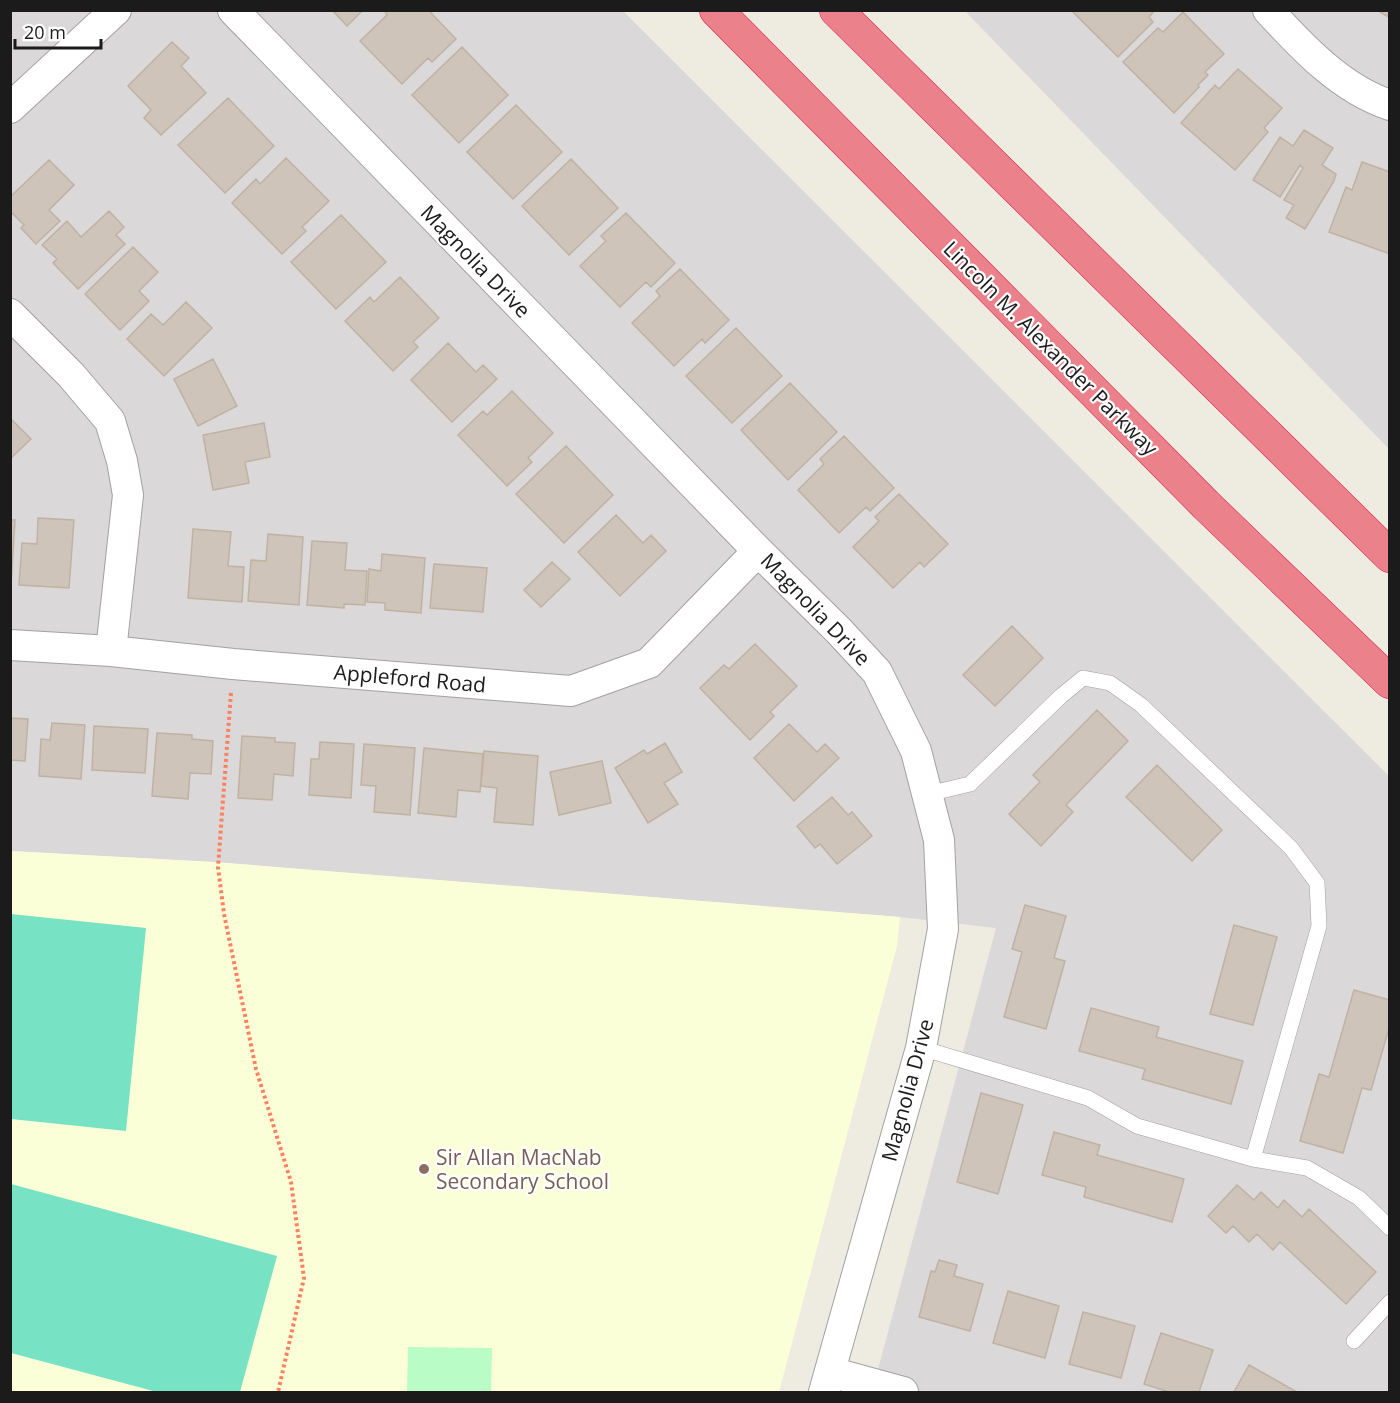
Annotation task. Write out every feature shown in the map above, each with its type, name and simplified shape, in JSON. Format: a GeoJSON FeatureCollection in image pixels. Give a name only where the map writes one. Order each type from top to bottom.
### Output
{"type":"FeatureCollection","features":[{"type":"Feature","properties":{"kind":"highway","name":"Lincoln M. Alexander Parkway"},"geometry":{"type":"LineString","coordinates":[[716,10],[1206,505],[1389,682]]}},
{"type":"Feature","properties":{"kind":"highway"},"geometry":{"type":"LineString","coordinates":[[836,10],[1389,556]]}},
{"type":"Feature","properties":{"kind":"street"},"geometry":{"type":"LineString","coordinates":[[10,108],[116,10]]}},
{"type":"Feature","properties":{"kind":"street","name":"Magnolia Drive"},"geometry":{"type":"LineString","coordinates":[[232,10],[877,672],[916,751],[939,840],[943,929],[921,1048],[827,1382]]}},
{"type":"Feature","properties":{"kind":"street"},"geometry":{"type":"LineString","coordinates":[[1268,10],[1304,49],[1339,78],[1389,105]]}},
{"type":"Feature","properties":{"kind":"street"},"geometry":{"type":"LineString","coordinates":[[10,314],[71,375],[110,421],[122,461],[128,495],[111,651]]}},
{"type":"Feature","properties":{"kind":"street","name":"Appleford Road"},"geometry":{"type":"LineString","coordinates":[[10,645],[111,651],[233,664],[571,691],[649,663],[758,551]]}},
{"type":"Feature","properties":{"kind":"street"},"geometry":{"type":"LineString","coordinates":[[827,1382],[903,1392]]}},
{"type":"Feature","properties":{"kind":"lane"},"geometry":{"type":"LineString","coordinates":[[928,795],[970,784],[1061,696],[1083,678],[1110,683],[1141,705],[1291,848],[1317,883],[1319,926],[1253,1159]]}},
{"type":"Feature","properties":{"kind":"lane"},"geometry":{"type":"LineString","coordinates":[[921,1048],[1088,1098],[1137,1126],[1253,1159],[1306,1168],[1359,1197],[1389,1228]]}},
{"type":"Feature","properties":{"kind":"lane"},"geometry":{"type":"LineString","coordinates":[[1354,1341],[1389,1302]]}},
{"type":"Feature","properties":{"kind":"path"},"geometry":{"type":"LineString","coordinates":[[233,664],[219,879],[256,1069],[291,1182],[304,1278],[278,1392]]}},
{"type":"Feature","properties":{"kind":"shaded area"},"geometry":{"type":"Polygon","coordinates":[[[10,11],[623,11],[1389,776],[1389,1392],[872,1392],[996,928],[900,917],[214,862],[11,851],[10,11]]]}},
{"type":"Feature","properties":{"kind":"shaded area"},"geometry":{"type":"Polygon","coordinates":[[[965,11],[1389,11],[1389,449],[965,11]]]}},
{"type":"Feature","properties":{"kind":"shaded area","name":"Sir Allan MacNab Secondary School"},"geometry":{"type":"Polygon","coordinates":[[[10,851],[214,862],[900,917],[897,946],[779,1392],[11,1392],[10,851]]]}},
{"type":"Feature","properties":{"kind":"green space"},"geometry":{"type":"Polygon","coordinates":[[[11,914],[146,928],[126,1131],[11,1119],[11,914]]]}},
{"type":"Feature","properties":{"kind":"green space"},"geometry":{"type":"Polygon","coordinates":[[[11,1184],[277,1256],[240,1392],[157,1392],[11,1353],[11,1184]]]}},
{"type":"Feature","properties":{"kind":"green space"},"geometry":{"type":"Polygon","coordinates":[[[408,1347],[492,1348],[491,1392],[407,1392],[408,1347]]]}},
{"type":"Feature","properties":{"kind":"building"},"geometry":{"type":"Polygon","coordinates":[[[332,10],[363,10],[347,26],[332,10]]]}},
{"type":"Feature","properties":{"kind":"building"},"geometry":{"type":"Polygon","coordinates":[[[384,10],[433,10],[431,13],[456,39],[432,62],[428,58],[402,84],[360,41],[387,15],[384,10]]]}},
{"type":"Feature","properties":{"kind":"building"},"geometry":{"type":"Polygon","coordinates":[[[1071,10],[1155,10],[1149,17],[1153,22],[1118,57],[1071,10]]]}},
{"type":"Feature","properties":{"kind":"building"},"geometry":{"type":"Polygon","coordinates":[[[1390,10],[1390,18],[1380,12],[1390,10]]]}},
{"type":"Feature","properties":{"kind":"building"},"geometry":{"type":"Polygon","coordinates":[[[1183,12],[1224,54],[1205,72],[1208,75],[1198,85],[1199,87],[1174,113],[1123,62],[1158,28],[1163,32],[1183,12]]]}},
{"type":"Feature","properties":{"kind":"building"},"geometry":{"type":"Polygon","coordinates":[[[172,42],[189,58],[181,66],[206,93],[161,135],[144,118],[151,110],[128,86],[172,42]]]}},
{"type":"Feature","properties":{"kind":"building"},"geometry":{"type":"Polygon","coordinates":[[[462,47],[508,95],[459,143],[412,95],[462,47]]]}},
{"type":"Feature","properties":{"kind":"building"},"geometry":{"type":"Polygon","coordinates":[[[1238,69],[1282,108],[1264,128],[1268,132],[1235,170],[1181,123],[1215,85],[1219,89],[1238,69]]]}},
{"type":"Feature","properties":{"kind":"building"},"geometry":{"type":"Polygon","coordinates":[[[228,98],[274,146],[225,193],[178,145],[228,98]]]}},
{"type":"Feature","properties":{"kind":"building"},"geometry":{"type":"Polygon","coordinates":[[[516,105],[562,152],[513,199],[467,152],[516,105]]]}},
{"type":"Feature","properties":{"kind":"building"},"geometry":{"type":"Polygon","coordinates":[[[1304,130],[1333,148],[1322,165],[1336,174],[1305,229],[1286,218],[1294,205],[1284,200],[1303,168],[1300,165],[1280,197],[1253,180],[1280,137],[1293,146],[1304,130]]]}},
{"type":"Feature","properties":{"kind":"building"},"geometry":{"type":"Polygon","coordinates":[[[286,158],[329,201],[302,227],[306,231],[282,254],[232,203],[256,179],[260,184],[286,158]]]}},
{"type":"Feature","properties":{"kind":"building"},"geometry":{"type":"Polygon","coordinates":[[[571,159],[618,208],[569,255],[522,206],[571,159]]]}},
{"type":"Feature","properties":{"kind":"building"},"geometry":{"type":"Polygon","coordinates":[[[49,160],[74,185],[49,210],[60,221],[36,244],[21,228],[24,225],[10,211],[10,197],[49,160]]]}},
{"type":"Feature","properties":{"kind":"building"},"geometry":{"type":"Polygon","coordinates":[[[1362,162],[1390,172],[1390,254],[1329,232],[1346,187],[1352,190],[1362,162]]]}},
{"type":"Feature","properties":{"kind":"building"},"geometry":{"type":"Polygon","coordinates":[[[109,211],[124,227],[116,235],[125,244],[78,289],[53,263],[57,259],[42,245],[67,221],[81,237],[109,211]]]}},
{"type":"Feature","properties":{"kind":"building"},"geometry":{"type":"Polygon","coordinates":[[[626,213],[675,263],[651,287],[646,282],[620,307],[580,266],[606,241],[601,236],[626,213]]]}},
{"type":"Feature","properties":{"kind":"building"},"geometry":{"type":"Polygon","coordinates":[[[341,215],[386,262],[336,309],[291,262],[341,215]]]}},
{"type":"Feature","properties":{"kind":"building"},"geometry":{"type":"Polygon","coordinates":[[[133,247],[158,272],[139,291],[149,301],[120,330],[85,294],[133,247]]]}},
{"type":"Feature","properties":{"kind":"building"},"geometry":{"type":"Polygon","coordinates":[[[680,269],[729,320],[705,343],[702,339],[674,366],[632,323],[660,296],[656,291],[680,269]]]}},
{"type":"Feature","properties":{"kind":"building"},"geometry":{"type":"Polygon","coordinates":[[[400,277],[439,318],[413,342],[418,347],[393,371],[345,321],[370,297],[374,302],[400,277]]]}},
{"type":"Feature","properties":{"kind":"building"},"geometry":{"type":"Polygon","coordinates":[[[186,302],[212,328],[164,376],[127,339],[151,314],[163,325],[186,302]]]}},
{"type":"Feature","properties":{"kind":"building"},"geometry":{"type":"Polygon","coordinates":[[[736,328],[782,376],[732,423],[686,376],[736,328]]]}},
{"type":"Feature","properties":{"kind":"building"},"geometry":{"type":"Polygon","coordinates":[[[448,343],[476,372],[483,365],[497,379],[452,422],[411,380],[448,343]]]}},
{"type":"Feature","properties":{"kind":"building"},"geometry":{"type":"Polygon","coordinates":[[[213,359],[237,406],[198,426],[174,379],[213,359]]]}},
{"type":"Feature","properties":{"kind":"building"},"geometry":{"type":"Polygon","coordinates":[[[790,383],[837,432],[788,480],[741,430],[790,383]]]}},
{"type":"Feature","properties":{"kind":"building"},"geometry":{"type":"Polygon","coordinates":[[[512,391],[553,433],[528,458],[532,462],[507,486],[458,435],[483,411],[487,415],[512,391]]]}},
{"type":"Feature","properties":{"kind":"building"},"geometry":{"type":"Polygon","coordinates":[[[10,418],[31,439],[10,459],[10,418]]]}},
{"type":"Feature","properties":{"kind":"building"},"geometry":{"type":"Polygon","coordinates":[[[264,423],[270,457],[245,462],[249,483],[213,490],[203,435],[264,423]]]}},
{"type":"Feature","properties":{"kind":"building"},"geometry":{"type":"Polygon","coordinates":[[[844,436],[894,488],[870,511],[866,507],[839,533],[798,490],[824,464],[820,459],[844,436]]]}},
{"type":"Feature","properties":{"kind":"building"},"geometry":{"type":"Polygon","coordinates":[[[566,446],[613,495],[564,543],[516,494],[566,446]]]}},
{"type":"Feature","properties":{"kind":"building"},"geometry":{"type":"Polygon","coordinates":[[[899,494],[948,544],[924,567],[920,562],[893,588],[853,547],[879,521],[875,517],[899,494]]]}},
{"type":"Feature","properties":{"kind":"building"},"geometry":{"type":"Polygon","coordinates":[[[616,515],[643,543],[651,535],[666,551],[620,596],[578,552],[616,515]]]}},
{"type":"Feature","properties":{"kind":"building"},"geometry":{"type":"Polygon","coordinates":[[[38,518],[74,520],[69,588],[19,585],[22,543],[37,544],[38,518]]]}},
{"type":"Feature","properties":{"kind":"building"},"geometry":{"type":"Polygon","coordinates":[[[10,520],[15,520],[11,585],[10,585],[10,520]]]}},
{"type":"Feature","properties":{"kind":"building"},"geometry":{"type":"Polygon","coordinates":[[[193,529],[231,532],[228,566],[244,567],[242,602],[188,598],[193,529]]]}},
{"type":"Feature","properties":{"kind":"building"},"geometry":{"type":"Polygon","coordinates":[[[268,534],[303,537],[299,605],[248,601],[251,560],[266,561],[268,534]]]}},
{"type":"Feature","properties":{"kind":"building"},"geometry":{"type":"Polygon","coordinates":[[[312,541],[347,543],[345,570],[367,571],[365,605],[344,604],[344,608],[307,605],[312,541]]]}},
{"type":"Feature","properties":{"kind":"building"},"geometry":{"type":"Polygon","coordinates":[[[382,554],[425,558],[421,613],[385,610],[385,603],[367,602],[369,569],[381,571],[382,554]]]}},
{"type":"Feature","properties":{"kind":"building"},"geometry":{"type":"Polygon","coordinates":[[[552,562],[570,579],[541,607],[524,590],[552,562]]]}},
{"type":"Feature","properties":{"kind":"building"},"geometry":{"type":"Polygon","coordinates":[[[434,564],[487,568],[483,612],[430,608],[434,564]]]}},
{"type":"Feature","properties":{"kind":"building"},"geometry":{"type":"Polygon","coordinates":[[[1012,626],[1043,658],[995,706],[963,675],[1012,626]]]}},
{"type":"Feature","properties":{"kind":"building"},"geometry":{"type":"Polygon","coordinates":[[[755,644],[797,686],[770,712],[774,716],[750,740],[700,688],[724,665],[729,669],[755,644]]]}},
{"type":"Feature","properties":{"kind":"building"},"geometry":{"type":"Polygon","coordinates":[[[1097,710],[1128,741],[1066,805],[1073,812],[1041,846],[1009,814],[1040,782],[1033,775],[1097,710]]]}},
{"type":"Feature","properties":{"kind":"building"},"geometry":{"type":"Polygon","coordinates":[[[10,718],[28,719],[25,761],[10,760],[10,718]]]}},
{"type":"Feature","properties":{"kind":"building"},"geometry":{"type":"Polygon","coordinates":[[[52,723],[85,725],[81,779],[39,776],[41,739],[50,740],[52,723]]]}},
{"type":"Feature","properties":{"kind":"building"},"geometry":{"type":"Polygon","coordinates":[[[789,724],[817,752],[825,744],[839,758],[794,801],[754,758],[789,724]]]}},
{"type":"Feature","properties":{"kind":"building"},"geometry":{"type":"Polygon","coordinates":[[[94,726],[148,729],[145,773],[92,770],[94,726]]]}},
{"type":"Feature","properties":{"kind":"building"},"geometry":{"type":"Polygon","coordinates":[[[157,733],[192,735],[192,739],[213,741],[211,774],[190,773],[188,799],[152,796],[157,733]]]}},
{"type":"Feature","properties":{"kind":"building"},"geometry":{"type":"Polygon","coordinates":[[[242,736],[275,738],[275,742],[295,743],[293,776],[274,774],[272,800],[238,798],[242,736]]]}},
{"type":"Feature","properties":{"kind":"building"},"geometry":{"type":"Polygon","coordinates":[[[320,742],[354,744],[351,798],[309,795],[311,759],[319,759],[320,742]]]}},
{"type":"Feature","properties":{"kind":"building"},"geometry":{"type":"Polygon","coordinates":[[[665,743],[682,772],[664,783],[678,804],[648,823],[615,768],[644,750],[647,754],[665,743]]]}},
{"type":"Feature","properties":{"kind":"building"},"geometry":{"type":"Polygon","coordinates":[[[364,744],[415,748],[410,815],[374,812],[376,786],[361,785],[364,744]]]}},
{"type":"Feature","properties":{"kind":"building"},"geometry":{"type":"Polygon","coordinates":[[[424,748],[483,754],[480,792],[458,790],[456,817],[418,813],[424,748]]]}},
{"type":"Feature","properties":{"kind":"building"},"geometry":{"type":"Polygon","coordinates":[[[484,751],[538,756],[533,825],[494,822],[497,788],[481,786],[484,751]]]}},
{"type":"Feature","properties":{"kind":"building"},"geometry":{"type":"Polygon","coordinates":[[[602,761],[611,803],[559,815],[550,772],[602,761]]]}},
{"type":"Feature","properties":{"kind":"building"},"geometry":{"type":"Polygon","coordinates":[[[1157,765],[1222,830],[1192,861],[1126,797],[1157,765]]]}},
{"type":"Feature","properties":{"kind":"building"},"geometry":{"type":"Polygon","coordinates":[[[832,797],[848,815],[852,812],[872,836],[837,864],[820,844],[815,848],[797,826],[832,797]]]}},
{"type":"Feature","properties":{"kind":"building"},"geometry":{"type":"Polygon","coordinates":[[[1025,905],[1066,916],[1054,958],[1065,961],[1046,1029],[1004,1017],[1022,952],[1012,949],[1025,905]]]}},
{"type":"Feature","properties":{"kind":"building"},"geometry":{"type":"Polygon","coordinates":[[[1234,925],[1277,937],[1253,1025],[1210,1014],[1234,925]]]}},
{"type":"Feature","properties":{"kind":"building"},"geometry":{"type":"Polygon","coordinates":[[[1354,990],[1390,1000],[1390,1025],[1371,1090],[1362,1088],[1343,1153],[1300,1141],[1319,1074],[1329,1077],[1354,990]]]}},
{"type":"Feature","properties":{"kind":"building"},"geometry":{"type":"Polygon","coordinates":[[[1091,1008],[1159,1027],[1156,1037],[1243,1061],[1231,1104],[1142,1079],[1145,1069],[1079,1051],[1091,1008]]]}},
{"type":"Feature","properties":{"kind":"building"},"geometry":{"type":"Polygon","coordinates":[[[981,1093],[1023,1105],[998,1194],[957,1182],[981,1093]]]}},
{"type":"Feature","properties":{"kind":"building"},"geometry":{"type":"Polygon","coordinates":[[[1054,1132],[1100,1145],[1097,1155],[1184,1179],[1172,1222],[1084,1197],[1086,1187],[1042,1175],[1054,1132]]]}},
{"type":"Feature","properties":{"kind":"building"},"geometry":{"type":"Polygon","coordinates":[[[1237,1185],[1254,1200],[1261,1192],[1278,1208],[1284,1200],[1302,1217],[1309,1209],[1376,1272],[1346,1304],[1280,1242],[1273,1250],[1257,1234],[1249,1242],[1233,1226],[1226,1233],[1208,1216],[1237,1185]]]}},
{"type":"Feature","properties":{"kind":"building"},"geometry":{"type":"Polygon","coordinates":[[[939,1260],[957,1265],[954,1276],[983,1284],[970,1331],[919,1317],[931,1271],[935,1272],[939,1260]]]}},
{"type":"Feature","properties":{"kind":"building"},"geometry":{"type":"Polygon","coordinates":[[[1008,1291],[1059,1306],[1045,1358],[993,1343],[1008,1291]]]}},
{"type":"Feature","properties":{"kind":"building"},"geometry":{"type":"Polygon","coordinates":[[[1083,1312],[1135,1326],[1121,1378],[1069,1364],[1083,1312]]]}},
{"type":"Feature","properties":{"kind":"building"},"geometry":{"type":"Polygon","coordinates":[[[1161,1333],[1213,1350],[1199,1392],[1169,1392],[1144,1384],[1161,1333]]]}},
{"type":"Feature","properties":{"kind":"building"},"geometry":{"type":"Polygon","coordinates":[[[1249,1365],[1297,1392],[1234,1392],[1249,1365]]]}},
{"type":"Feature","properties":{"kind":"place","name":"Sir Allan MacNab Secondary School"},"geometry":{"type":"Point","coordinates":[424,1169]}}]}
